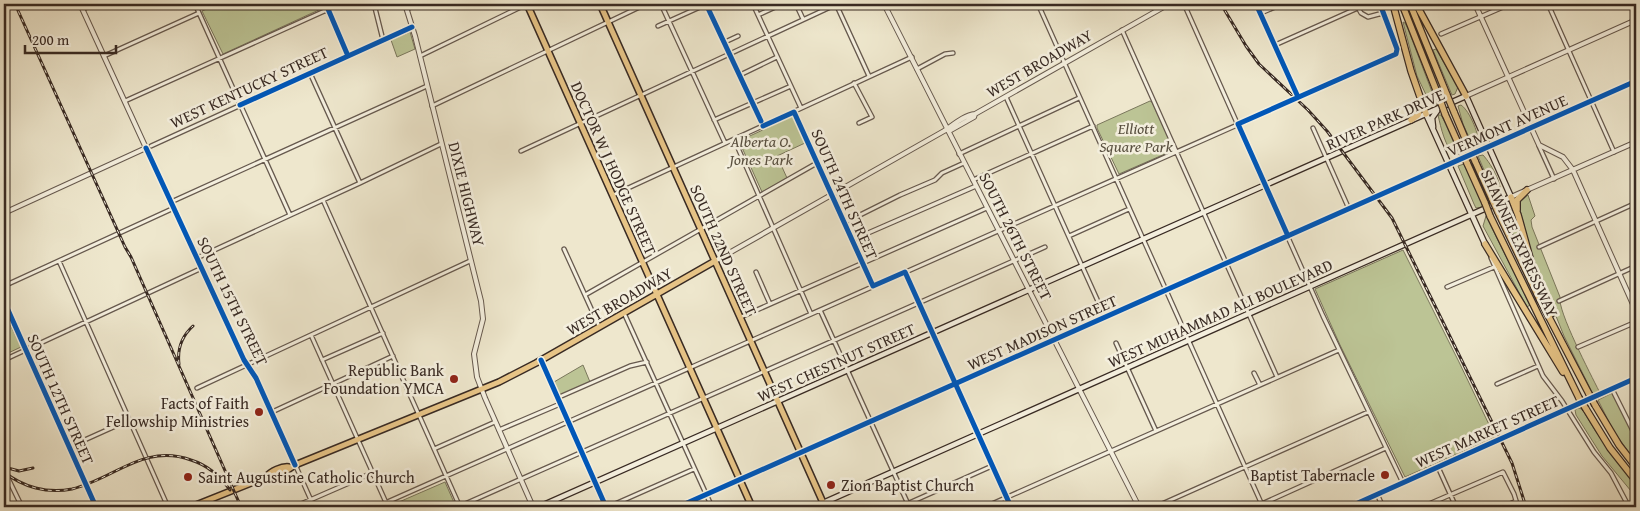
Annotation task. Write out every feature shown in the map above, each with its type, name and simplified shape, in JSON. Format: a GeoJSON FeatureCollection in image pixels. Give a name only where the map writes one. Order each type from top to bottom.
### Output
{"type":"FeatureCollection","features":[{"type":"Feature","properties":{"kind":"highway"},"geometry":{"type":"LineString","coordinates":[[1393,4],[1426,114]]}},
{"type":"Feature","properties":{"kind":"highway","name":"SHAWNEE EXPRESSWAY"},"geometry":{"type":"LineString","coordinates":[[1402,4],[1440,100],[1490,216],[1579,398],[1610,448],[1636,481]]}},
{"type":"Feature","properties":{"kind":"highway","name":"SHAWNEE EXPRESSWAY"},"geometry":{"type":"LineString","coordinates":[[1410,4],[1492,200],[1589,394],[1619,445],[1636,467]]}},
{"type":"Feature","properties":{"kind":"highway"},"geometry":{"type":"LineString","coordinates":[[1416,4],[1466,96]]}},
{"type":"Feature","properties":{"kind":"highway"},"geometry":{"type":"LineString","coordinates":[[1411,120],[1418,115],[1421,102]]}},
{"type":"Feature","properties":{"kind":"highway"},"geometry":{"type":"LineString","coordinates":[[1518,215],[1517,200],[1527,190]]}},
{"type":"Feature","properties":{"kind":"highway"},"geometry":{"type":"LineString","coordinates":[[1511,198],[1518,215],[1533,269],[1565,348]]}},
{"type":"Feature","properties":{"kind":"highway"},"geometry":{"type":"LineString","coordinates":[[1485,244],[1579,398]]}},
{"type":"Feature","properties":{"kind":"main road","name":"DOCTOR W J HODGE STREET"},"geometry":{"type":"LineString","coordinates":[[527,4],[752,507]]}},
{"type":"Feature","properties":{"kind":"main road","name":"SOUTH 22ND STREET"},"geometry":{"type":"LineString","coordinates":[[600,4],[824,505]]}},
{"type":"Feature","properties":{"kind":"main road","name":"RIVER PARK DRIVE"},"geometry":{"type":"LineString","coordinates":[[1143,239],[1466,96]]}},
{"type":"Feature","properties":{"kind":"main road"},"geometry":{"type":"LineString","coordinates":[[1466,96],[1511,198]]}},
{"type":"Feature","properties":{"kind":"main road"},"geometry":{"type":"LineString","coordinates":[[1433,131],[1432,118],[1439,108]]}},
{"type":"Feature","properties":{"kind":"main road"},"geometry":{"type":"LineString","coordinates":[[1426,114],[1485,244]]}},
{"type":"Feature","properties":{"kind":"main road"},"geometry":{"type":"LineString","coordinates":[[1498,204],[1505,194],[1505,185]]}},
{"type":"Feature","properties":{"kind":"main road","name":"WEST MUHAMMAD ALI BOULEVARD"},"geometry":{"type":"LineString","coordinates":[[814,507],[824,505],[978,434],[1511,198]]}},
{"type":"Feature","properties":{"kind":"main road","name":"WEST CHESTNUT STREET"},"geometry":{"type":"LineString","coordinates":[[539,507],[1143,239]]}},
{"type":"Feature","properties":{"kind":"main road","name":"WEST BROADWAY"},"geometry":{"type":"LineString","coordinates":[[191,507],[266,477],[278,470],[293,466],[499,382],[715,261]]}},
{"type":"Feature","properties":{"kind":"street","name":"SOUTH 15TH STREET"},"geometry":{"type":"LineString","coordinates":[[80,4],[197,258],[272,412],[293,466],[314,507]]}},
{"type":"Feature","properties":{"kind":"street"},"geometry":{"type":"LineString","coordinates":[[83,9],[96,4]]}},
{"type":"Feature","properties":{"kind":"street"},"geometry":{"type":"LineString","coordinates":[[195,4],[290,215]]}},
{"type":"Feature","properties":{"kind":"street"},"geometry":{"type":"LineString","coordinates":[[325,4],[348,56]]}},
{"type":"Feature","properties":{"kind":"street"},"geometry":{"type":"LineString","coordinates":[[125,102],[340,4]]}},
{"type":"Feature","properties":{"kind":"street"},"geometry":{"type":"LineString","coordinates":[[374,4],[383,40]]}},
{"type":"Feature","properties":{"kind":"street","name":"DIXIE HIGHWAY"},"geometry":{"type":"LineString","coordinates":[[405,4],[420,56],[483,313],[475,345],[475,371],[481,390],[534,507]]}},
{"type":"Feature","properties":{"kind":"street"},"geometry":{"type":"LineString","coordinates":[[407,9],[418,4]]}},
{"type":"Feature","properties":{"kind":"street"},"geometry":{"type":"LineString","coordinates":[[420,56],[527,4]]}},
{"type":"Feature","properties":{"kind":"street"},"geometry":{"type":"LineString","coordinates":[[432,106],[646,4]]}},
{"type":"Feature","properties":{"kind":"street"},"geometry":{"type":"LineString","coordinates":[[660,4],[725,143]]}},
{"type":"Feature","properties":{"kind":"street"},"geometry":{"type":"LineString","coordinates":[[658,26],[707,4],[763,126]]}},
{"type":"Feature","properties":{"kind":"street"},"geometry":{"type":"LineString","coordinates":[[753,4],[801,108]]}},
{"type":"Feature","properties":{"kind":"street"},"geometry":{"type":"LineString","coordinates":[[758,15],[782,4]]}},
{"type":"Feature","properties":{"kind":"street"},"geometry":{"type":"LineString","coordinates":[[796,4],[803,19]]}},
{"type":"Feature","properties":{"kind":"street"},"geometry":{"type":"LineString","coordinates":[[521,151],[836,4],[870,76]]}},
{"type":"Feature","properties":{"kind":"street","name":"SOUTH 26TH STREET"},"geometry":{"type":"LineString","coordinates":[[884,4],[1139,507]]}},
{"type":"Feature","properties":{"kind":"street"},"geometry":{"type":"LineString","coordinates":[[1038,4],[1262,506]]}},
{"type":"Feature","properties":{"kind":"street","name":"WEST BROADWAY"},"geometry":{"type":"LineString","coordinates":[[715,261],[947,129],[951,130],[974,117],[975,114],[1169,4]]}},
{"type":"Feature","properties":{"kind":"street"},"geometry":{"type":"LineString","coordinates":[[1184,4],[1339,350],[1403,483]]}},
{"type":"Feature","properties":{"kind":"street"},"geometry":{"type":"LineString","coordinates":[[1256,4],[1298,98]]}},
{"type":"Feature","properties":{"kind":"street"},"geometry":{"type":"LineString","coordinates":[[1260,13],[1282,4]]}},
{"type":"Feature","properties":{"kind":"street"},"geometry":{"type":"LineString","coordinates":[[1356,4],[1361,13],[1368,17],[1382,13]]}},
{"type":"Feature","properties":{"kind":"street"},"geometry":{"type":"LineString","coordinates":[[376,507],[387,505],[446,476],[1395,55],[1398,52],[1380,4]]}},
{"type":"Feature","properties":{"kind":"street"},"geometry":{"type":"LineString","coordinates":[[1475,4],[1554,179]]}},
{"type":"Feature","properties":{"kind":"street"},"geometry":{"type":"LineString","coordinates":[[1441,34],[1510,4]]}},
{"type":"Feature","properties":{"kind":"street"},"geometry":{"type":"LineString","coordinates":[[1548,4],[1614,152]]}},
{"type":"Feature","properties":{"kind":"street"},"geometry":{"type":"LineString","coordinates":[[1275,45],[1358,8]]}},
{"type":"Feature","properties":{"kind":"street"},"geometry":{"type":"LineString","coordinates":[[104,56],[199,13]]}},
{"type":"Feature","properties":{"kind":"street","name":"RIVER PARK DRIVE"},"geometry":{"type":"LineString","coordinates":[[1466,96],[1636,20]]}},
{"type":"Feature","properties":{"kind":"street","name":"WEST KENTUCKY STREET"},"geometry":{"type":"LineString","coordinates":[[151,146],[412,27]]}},
{"type":"Feature","properties":{"kind":"street"},"geometry":{"type":"LineString","coordinates":[[1122,30],[1277,377]]}},
{"type":"Feature","properties":{"kind":"street"},"geometry":{"type":"LineString","coordinates":[[725,42],[738,36]]}},
{"type":"Feature","properties":{"kind":"street"},"geometry":{"type":"LineString","coordinates":[[917,69],[945,54],[953,53]]}},
{"type":"Feature","properties":{"kind":"street"},"geometry":{"type":"LineString","coordinates":[[740,75],[777,57]]}},
{"type":"Feature","properties":{"kind":"street"},"geometry":{"type":"LineString","coordinates":[[613,196],[912,57]]}},
{"type":"Feature","properties":{"kind":"street"},"geometry":{"type":"LineString","coordinates":[[310,73],[360,183]]}},
{"type":"Feature","properties":{"kind":"street","name":"VERMONT AVENUE"},"geometry":{"type":"LineString","coordinates":[[1388,192],[1636,82]]}},
{"type":"Feature","properties":{"kind":"street"},"geometry":{"type":"LineString","coordinates":[[854,83],[872,117],[859,124]]}},
{"type":"Feature","properties":{"kind":"street"},"geometry":{"type":"LineString","coordinates":[[171,202],[427,86]]}},
{"type":"Feature","properties":{"kind":"street"},"geometry":{"type":"LineString","coordinates":[[714,120],[791,86]]}},
{"type":"Feature","properties":{"kind":"street"},"geometry":{"type":"LineString","coordinates":[[1006,97],[1105,317]]}},
{"type":"Feature","properties":{"kind":"street"},"geometry":{"type":"LineString","coordinates":[[959,154],[1080,98]]}},
{"type":"Feature","properties":{"kind":"street","name":"SOUTH 24TH STREET"},"geometry":{"type":"LineString","coordinates":[[794,112],[873,286]]}},
{"type":"Feature","properties":{"kind":"street"},"geometry":{"type":"LineString","coordinates":[[973,180],[1092,126]]}},
{"type":"Feature","properties":{"kind":"street"},"geometry":{"type":"LineString","coordinates":[[1312,128],[1349,209]]}},
{"type":"Feature","properties":{"kind":"street"},"geometry":{"type":"LineString","coordinates":[[734,140],[812,314]]}},
{"type":"Feature","properties":{"kind":"street","name":"WEST MUHAMMAD ALI BOULEVARD"},"geometry":{"type":"LineString","coordinates":[[1511,198],[1636,142]]}},
{"type":"Feature","properties":{"kind":"street"},"geometry":{"type":"LineString","coordinates":[[197,258],[441,144]]}},
{"type":"Feature","properties":{"kind":"street"},"geometry":{"type":"LineString","coordinates":[[1539,145],[1563,157],[1573,170],[1636,311]]}},
{"type":"Feature","properties":{"kind":"street"},"geometry":{"type":"LineString","coordinates":[[4,213],[146,148]]}},
{"type":"Feature","properties":{"kind":"street"},"geometry":{"type":"LineString","coordinates":[[585,295],[817,163]]}},
{"type":"Feature","properties":{"kind":"street"},"geometry":{"type":"LineString","coordinates":[[844,223],[935,180],[942,173],[964,163]]}},
{"type":"Feature","properties":{"kind":"street"},"geometry":{"type":"LineString","coordinates":[[852,240],[976,186]]}},
{"type":"Feature","properties":{"kind":"street","name":"WEST MADISON STREET"},"geometry":{"type":"LineString","coordinates":[[678,507],[1388,192]]}},
{"type":"Feature","properties":{"kind":"street"},"geometry":{"type":"LineString","coordinates":[[323,200],[460,507],[1045,247]]}},
{"type":"Feature","properties":{"kind":"street"},"geometry":{"type":"LineString","coordinates":[[1539,247],[1636,203]]}},
{"type":"Feature","properties":{"kind":"street"},"geometry":{"type":"LineString","coordinates":[[4,286],[174,208]]}},
{"type":"Feature","properties":{"kind":"street"},"geometry":{"type":"LineString","coordinates":[[740,317],[987,208]]}},
{"type":"Feature","properties":{"kind":"street"},"geometry":{"type":"LineString","coordinates":[[1068,236],[1129,209]]}},
{"type":"Feature","properties":{"kind":"street"},"geometry":{"type":"LineString","coordinates":[[1485,244],[1543,376],[1568,409],[1594,452],[1611,473],[1629,507]]}},
{"type":"Feature","properties":{"kind":"street"},"geometry":{"type":"LineString","coordinates":[[564,249],[599,327]]}},
{"type":"Feature","properties":{"kind":"street"},"geometry":{"type":"LineString","coordinates":[[59,261],[168,507]]}},
{"type":"Feature","properties":{"kind":"street"},"geometry":{"type":"LineString","coordinates":[[197,388],[470,261]]}},
{"type":"Feature","properties":{"kind":"street"},"geometry":{"type":"LineString","coordinates":[[1559,301],[1636,266]]}},
{"type":"Feature","properties":{"kind":"street"},"geometry":{"type":"LineString","coordinates":[[1447,287],[1494,267]]}},
{"type":"Feature","properties":{"kind":"street"},"geometry":{"type":"LineString","coordinates":[[4,360],[202,268]]}},
{"type":"Feature","properties":{"kind":"street"},"geometry":{"type":"LineString","coordinates":[[756,272],[770,304]]}},
{"type":"Feature","properties":{"kind":"street"},"geometry":{"type":"LineString","coordinates":[[905,272],[1011,507]]}},
{"type":"Feature","properties":{"kind":"street","name":"SOUTH 12TH STREET"},"geometry":{"type":"LineString","coordinates":[[4,301],[96,507]]}},
{"type":"Feature","properties":{"kind":"street"},"geometry":{"type":"LineString","coordinates":[[820,310],[908,504]]}},
{"type":"Feature","properties":{"kind":"street"},"geometry":{"type":"LineString","coordinates":[[624,313],[712,507]]}},
{"type":"Feature","properties":{"kind":"street"},"geometry":{"type":"LineString","coordinates":[[1578,347],[1636,322]]}},
{"type":"Feature","properties":{"kind":"street"},"geometry":{"type":"LineString","coordinates":[[322,360],[382,333]]}},
{"type":"Feature","properties":{"kind":"street"},"geometry":{"type":"LineString","coordinates":[[311,335],[387,505]]}},
{"type":"Feature","properties":{"kind":"street"},"geometry":{"type":"LineString","coordinates":[[1116,342],[1156,431]]}},
{"type":"Feature","properties":{"kind":"street"},"geometry":{"type":"LineString","coordinates":[[985,507],[1339,350]]}},
{"type":"Feature","properties":{"kind":"street"},"geometry":{"type":"LineString","coordinates":[[272,412],[393,356]]}},
{"type":"Feature","properties":{"kind":"street"},"geometry":{"type":"LineString","coordinates":[[541,360],[607,507],[695,469]]}},
{"type":"Feature","properties":{"kind":"street"},"geometry":{"type":"LineString","coordinates":[[557,398],[630,366],[647,362]]}},
{"type":"Feature","properties":{"kind":"street"},"geometry":{"type":"LineString","coordinates":[[1497,384],[1538,366]]}},
{"type":"Feature","properties":{"kind":"street"},"geometry":{"type":"LineString","coordinates":[[1254,372],[1260,385]]}},
{"type":"Feature","properties":{"kind":"street","name":"WEST MARKET STREET"},"geometry":{"type":"LineString","coordinates":[[1349,507],[1636,378]]}},
{"type":"Feature","properties":{"kind":"street"},"geometry":{"type":"LineString","coordinates":[[1612,389],[1636,437]]}},
{"type":"Feature","properties":{"kind":"street"},"geometry":{"type":"LineString","coordinates":[[499,430],[560,404]]}},
{"type":"Feature","properties":{"kind":"street"},"geometry":{"type":"LineString","coordinates":[[1155,507],[1368,412]]}},
{"type":"Feature","properties":{"kind":"street"},"geometry":{"type":"LineString","coordinates":[[68,447],[129,420]]}},
{"type":"Feature","properties":{"kind":"street"},"geometry":{"type":"LineString","coordinates":[[434,449],[495,422]]}},
{"type":"Feature","properties":{"kind":"street"},"geometry":{"type":"LineString","coordinates":[[1255,507],[1262,506],[1386,448]]}},
{"type":"Feature","properties":{"kind":"street"},"geometry":{"type":"LineString","coordinates":[[900,507],[992,466]]}},
{"type":"Feature","properties":{"kind":"street"},"geometry":{"type":"LineString","coordinates":[[1438,467],[1456,507]]}},
{"type":"Feature","properties":{"kind":"street"},"geometry":{"type":"LineString","coordinates":[[4,470],[22,507]]}},
{"type":"Feature","properties":{"kind":"street"},"geometry":{"type":"LineString","coordinates":[[1422,507],[1502,472],[1518,507]]}},
{"type":"Feature","properties":{"kind":"street"},"geometry":{"type":"LineString","coordinates":[[294,507],[372,473]]}},
{"type":"Feature","properties":{"kind":"street"},"geometry":{"type":"LineString","coordinates":[[1377,494],[1383,507]]}},
{"type":"Feature","properties":{"kind":"street"},"geometry":{"type":"LineString","coordinates":[[1503,507],[1516,501]]}},
{"type":"Feature","properties":{"kind":"green space"},"geometry":{"type":"Polygon","coordinates":[[[219,4],[321,4],[323,8],[223,54],[202,11],[219,4]]]}},
{"type":"Feature","properties":{"kind":"green space"},"geometry":{"type":"Polygon","coordinates":[[[1403,22],[1408,29],[1437,105],[1434,106],[1429,101],[1417,76],[1403,22]]]}},
{"type":"Feature","properties":{"kind":"green space"},"geometry":{"type":"Polygon","coordinates":[[[410,32],[415,49],[397,57],[391,40],[410,32]]]}},
{"type":"Feature","properties":{"kind":"green space"},"geometry":{"type":"Polygon","coordinates":[[[1436,49],[1458,87],[1455,94],[1452,95],[1433,50],[1436,49]]]}},
{"type":"Feature","properties":{"kind":"green space","name":"Elliott Square Park"},"geometry":{"type":"Polygon","coordinates":[[[1150,101],[1174,150],[1119,174],[1097,125],[1150,101]]]}},
{"type":"Feature","properties":{"kind":"green space"},"geometry":{"type":"Polygon","coordinates":[[[1461,105],[1474,124],[1479,147],[1474,148],[1463,124],[1458,106],[1461,105]]]}},
{"type":"Feature","properties":{"kind":"green space"},"geometry":{"type":"Polygon","coordinates":[[[1438,115],[1441,115],[1452,134],[1457,155],[1452,152],[1446,142],[1438,115]]]}},
{"type":"Feature","properties":{"kind":"green space","name":"Alberta O. Jones Park"},"geometry":{"type":"Polygon","coordinates":[[[793,116],[805,143],[777,156],[787,178],[762,192],[739,141],[793,116]]]}},
{"type":"Feature","properties":{"kind":"green space"},"geometry":{"type":"Polygon","coordinates":[[[1483,155],[1494,170],[1499,183],[1499,200],[1497,200],[1478,156],[1483,155]]]}},
{"type":"Feature","properties":{"kind":"green space"},"geometry":{"type":"Polygon","coordinates":[[[1464,164],[1484,207],[1476,208],[1474,204],[1458,166],[1464,164]]]}},
{"type":"Feature","properties":{"kind":"green space"},"geometry":{"type":"Polygon","coordinates":[[[1528,195],[1535,216],[1531,220],[1532,227],[1560,297],[1560,304],[1575,343],[1599,391],[1593,394],[1564,336],[1533,259],[1519,207],[1520,202],[1528,195]]]}},
{"type":"Feature","properties":{"kind":"green space"},"geometry":{"type":"Polygon","coordinates":[[[1502,206],[1512,211],[1522,246],[1519,247],[1502,206]]]}},
{"type":"Feature","properties":{"kind":"green space"},"geometry":{"type":"Polygon","coordinates":[[[1486,216],[1530,305],[1527,307],[1483,226],[1486,216]]]}},
{"type":"Feature","properties":{"kind":"green space"},"geometry":{"type":"Polygon","coordinates":[[[1403,250],[1495,437],[1405,477],[1340,345],[1315,289],[1403,250]]]}},
{"type":"Feature","properties":{"kind":"green space"},"geometry":{"type":"Polygon","coordinates":[[[6,316],[21,347],[4,355],[4,317],[6,316]]]}},
{"type":"Feature","properties":{"kind":"green space"},"geometry":{"type":"Polygon","coordinates":[[[583,365],[590,382],[560,396],[554,382],[583,365]]]}},
{"type":"Feature","properties":{"kind":"green space"},"geometry":{"type":"Polygon","coordinates":[[[1612,393],[1636,440],[1636,463],[1613,430],[1598,400],[1612,393]]]}},
{"type":"Feature","properties":{"kind":"green space"},"geometry":{"type":"Polygon","coordinates":[[[1578,408],[1582,409],[1596,432],[1636,486],[1636,497],[1602,456],[1576,415],[1575,410],[1578,408]]]}},
{"type":"Feature","properties":{"kind":"green space"},"geometry":{"type":"Polygon","coordinates":[[[445,482],[456,507],[393,507],[392,505],[445,482]]]}},
{"type":"Feature","properties":{"kind":"railway"},"geometry":{"type":"LineString","coordinates":[[15,4],[131,257],[241,507]]}},
{"type":"Feature","properties":{"kind":"railway"},"geometry":{"type":"LineString","coordinates":[[1221,4],[1259,64],[1308,110],[1327,131],[1392,218],[1512,463],[1526,507]]}},
{"type":"Feature","properties":{"kind":"railway"},"geometry":{"type":"LineString","coordinates":[[179,364],[181,343],[193,326]]}},
{"type":"Feature","properties":{"kind":"railway"},"geometry":{"type":"LineString","coordinates":[[4,472],[19,482],[36,488],[54,491],[72,489],[87,484],[144,459],[158,456],[174,456],[197,462],[208,468],[230,490]]}},
{"type":"Feature","properties":{"kind":"railway"},"geometry":{"type":"LineString","coordinates":[[4,467],[19,471],[33,468]]}},
{"type":"Feature","properties":{"kind":"cycle path"},"geometry":{"type":"LineString","coordinates":[[340,4],[328,9],[348,56]]}},
{"type":"Feature","properties":{"kind":"cycle path"},"geometry":{"type":"LineString","coordinates":[[706,4],[761,121]]}},
{"type":"Feature","properties":{"kind":"cycle path"},"geometry":{"type":"LineString","coordinates":[[1256,4],[1298,97]]}},
{"type":"Feature","properties":{"kind":"cycle path"},"geometry":{"type":"LineString","coordinates":[[1288,236],[1238,124],[1396,54],[1397,49],[1380,4]]}},
{"type":"Feature","properties":{"kind":"cycle path"},"geometry":{"type":"LineString","coordinates":[[240,105],[412,27]]}},
{"type":"Feature","properties":{"kind":"cycle path"},"geometry":{"type":"LineString","coordinates":[[678,507],[1636,81]]}},
{"type":"Feature","properties":{"kind":"cycle path"},"geometry":{"type":"LineString","coordinates":[[763,126],[794,112],[873,286],[905,272],[1011,507]]}},
{"type":"Feature","properties":{"kind":"cycle path"},"geometry":{"type":"LineString","coordinates":[[146,148],[244,360],[256,378],[295,465]]}},
{"type":"Feature","properties":{"kind":"cycle path"},"geometry":{"type":"LineString","coordinates":[[4,301],[96,507]]}},
{"type":"Feature","properties":{"kind":"cycle path"},"geometry":{"type":"LineString","coordinates":[[541,360],[606,507]]}},
{"type":"Feature","properties":{"kind":"cycle path"},"geometry":{"type":"LineString","coordinates":[[1349,507],[1636,378]]}},
{"type":"Feature","properties":{"kind":"place","name":"Republic Bank Foundation YMCA"},"geometry":{"type":"Point","coordinates":[454,379]}},
{"type":"Feature","properties":{"kind":"place","name":"Facts of Faith Fellowship Ministries"},"geometry":{"type":"Point","coordinates":[259,412]}},
{"type":"Feature","properties":{"kind":"place","name":"Baptist Tabernacle"},"geometry":{"type":"Point","coordinates":[1385,475]}},
{"type":"Feature","properties":{"kind":"place","name":"Saint Augustine Catholic Church"},"geometry":{"type":"Point","coordinates":[188,477]}},
{"type":"Feature","properties":{"kind":"place","name":"Zion Baptist Church"},"geometry":{"type":"Point","coordinates":[831,485]}}]}
